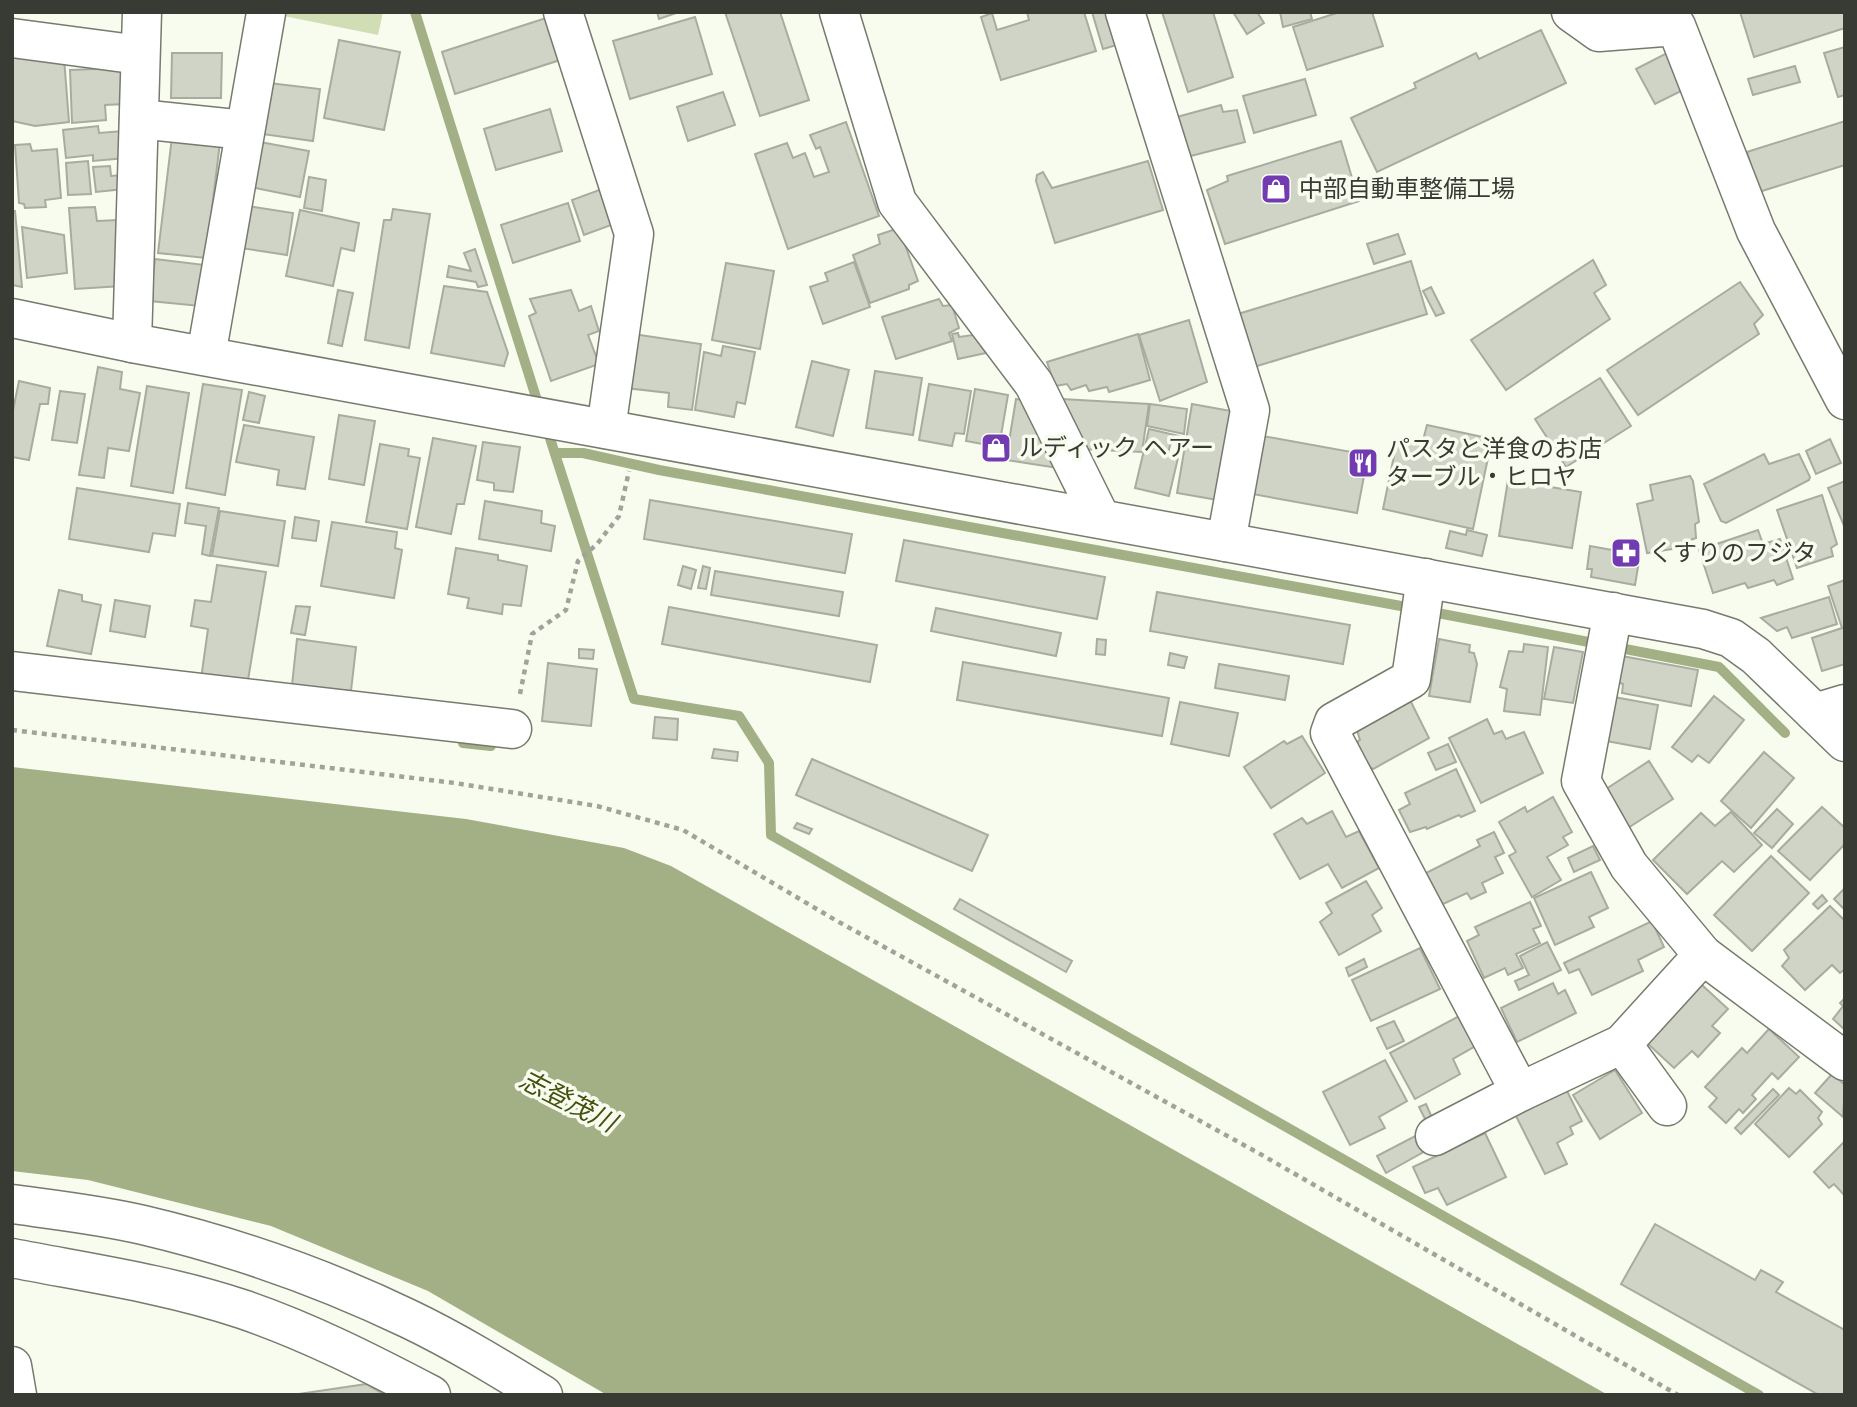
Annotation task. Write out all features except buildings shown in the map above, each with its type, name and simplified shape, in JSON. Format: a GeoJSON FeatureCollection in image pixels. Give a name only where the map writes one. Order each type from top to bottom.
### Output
{"type":"FeatureCollection","features":[{"type":"Feature","properties":{"kind":"street"},"geometry":{"type":"LineString","coordinates":[[132,343],[142,12]]}},
{"type":"Feature","properties":{"kind":"street"},"geometry":{"type":"LineString","coordinates":[[563,12],[634,234],[622,432]]}},
{"type":"Feature","properties":{"kind":"street"},"geometry":{"type":"LineString","coordinates":[[839,12],[897,202],[1034,384],[1100,517]]}},
{"type":"Feature","properties":{"kind":"street"},"geometry":{"type":"LineString","coordinates":[[1125,12],[1250,410],[1226,542]]}},
{"type":"Feature","properties":{"kind":"street"},"geometry":{"type":"LineString","coordinates":[[1571,12],[1599,32],[1675,26],[1756,231],[1845,400]]}},
{"type":"Feature","properties":{"kind":"street"},"geometry":{"type":"LineString","coordinates":[[206,356],[266,13]]}},
{"type":"Feature","properties":{"kind":"street"},"geometry":{"type":"LineString","coordinates":[[12,38],[141,55]]}},
{"type":"Feature","properties":{"kind":"street"},"geometry":{"type":"LineString","coordinates":[[139,119],[245,130]]}},
{"type":"Feature","properties":{"kind":"street"},"geometry":{"type":"LineString","coordinates":[[12,318],[132,343],[1100,517],[1703,629],[1731,638],[1830,708],[1845,742]]}},
{"type":"Feature","properties":{"kind":"street"},"geometry":{"type":"LineString","coordinates":[[1426,578],[1411,679],[1334,722],[1330,733],[1520,1092]]}},
{"type":"Feature","properties":{"kind":"street"},"geometry":{"type":"LineString","coordinates":[[1613,612],[1581,781],[1629,866],[1703,955],[1845,1061]]}},
{"type":"Feature","properties":{"kind":"street"},"geometry":{"type":"LineString","coordinates":[[12,671],[512,729]]}},
{"type":"Feature","properties":{"kind":"street"},"geometry":{"type":"LineString","coordinates":[[1435,1136],[1622,1044],[1703,955]]}},
{"type":"Feature","properties":{"kind":"street"},"geometry":{"type":"LineString","coordinates":[[1622,1044],[1667,1106]]}},
{"type":"Feature","properties":{"kind":"street"},"geometry":{"type":"LineString","coordinates":[[12,1204],[143,1225],[313,1278],[408,1319],[542,1395]]}},
{"type":"Feature","properties":{"kind":"street"},"geometry":{"type":"LineString","coordinates":[[12,1258],[162,1286],[243,1309],[355,1355],[431,1395]]}},
{"type":"Feature","properties":{"kind":"street"},"geometry":{"type":"LineString","coordinates":[[12,1366],[17,1395]]}},
{"type":"Feature","properties":{"kind":"path"},"geometry":{"type":"LineString","coordinates":[[512,729],[533,634],[566,610],[578,561],[597,544],[619,516],[622,432]]}},
{"type":"Feature","properties":{"kind":"path"},"geometry":{"type":"LineString","coordinates":[[12,730],[455,783],[597,806],[684,830],[837,921],[1262,1155],[1678,1395]]}},
{"type":"Feature","properties":{"kind":"shaded area"},"geometry":{"type":"Polygon","coordinates":[[[264,12],[383,12],[378,35],[264,12]]]}},
{"type":"Feature","properties":{"kind":"water","name":"志登茂川"},"geometry":{"type":"Polygon","coordinates":[[[12,767],[466,819],[624,848],[671,866],[1608,1395],[607,1395],[428,1291],[271,1226],[88,1180],[12,1171],[12,767]]]}},
{"type":"Feature","properties":{"kind":"waterway"},"geometry":{"type":"LineString","coordinates":[[415,12],[540,410]]}},
{"type":"Feature","properties":{"kind":"waterway"},"geometry":{"type":"LineString","coordinates":[[546,426],[634,699],[739,716],[769,763],[771,835],[1759,1395]]}},
{"type":"Feature","properties":{"kind":"waterway"},"geometry":{"type":"LineString","coordinates":[[555,453],[583,453],[659,470],[1719,667],[1785,733]]}},
{"type":"Feature","properties":{"kind":"waterway"},"geometry":{"type":"LineString","coordinates":[[463,743],[491,746]]}},
{"type":"Feature","properties":{"kind":"place","name":"中部自動車整備工場"},"geometry":{"type":"Point","coordinates":[1276,189]}},
{"type":"Feature","properties":{"kind":"place","name":"ルディック ヘアー"},"geometry":{"type":"Point","coordinates":[996,448]}},
{"type":"Feature","properties":{"kind":"place","name":"パスタと洋食のお店 ターブル・ヒロヤ"},"geometry":{"type":"Point","coordinates":[1363,463]}},
{"type":"Feature","properties":{"kind":"place","name":"くすりのフジタ"},"geometry":{"type":"Point","coordinates":[1626,553]}}]}
